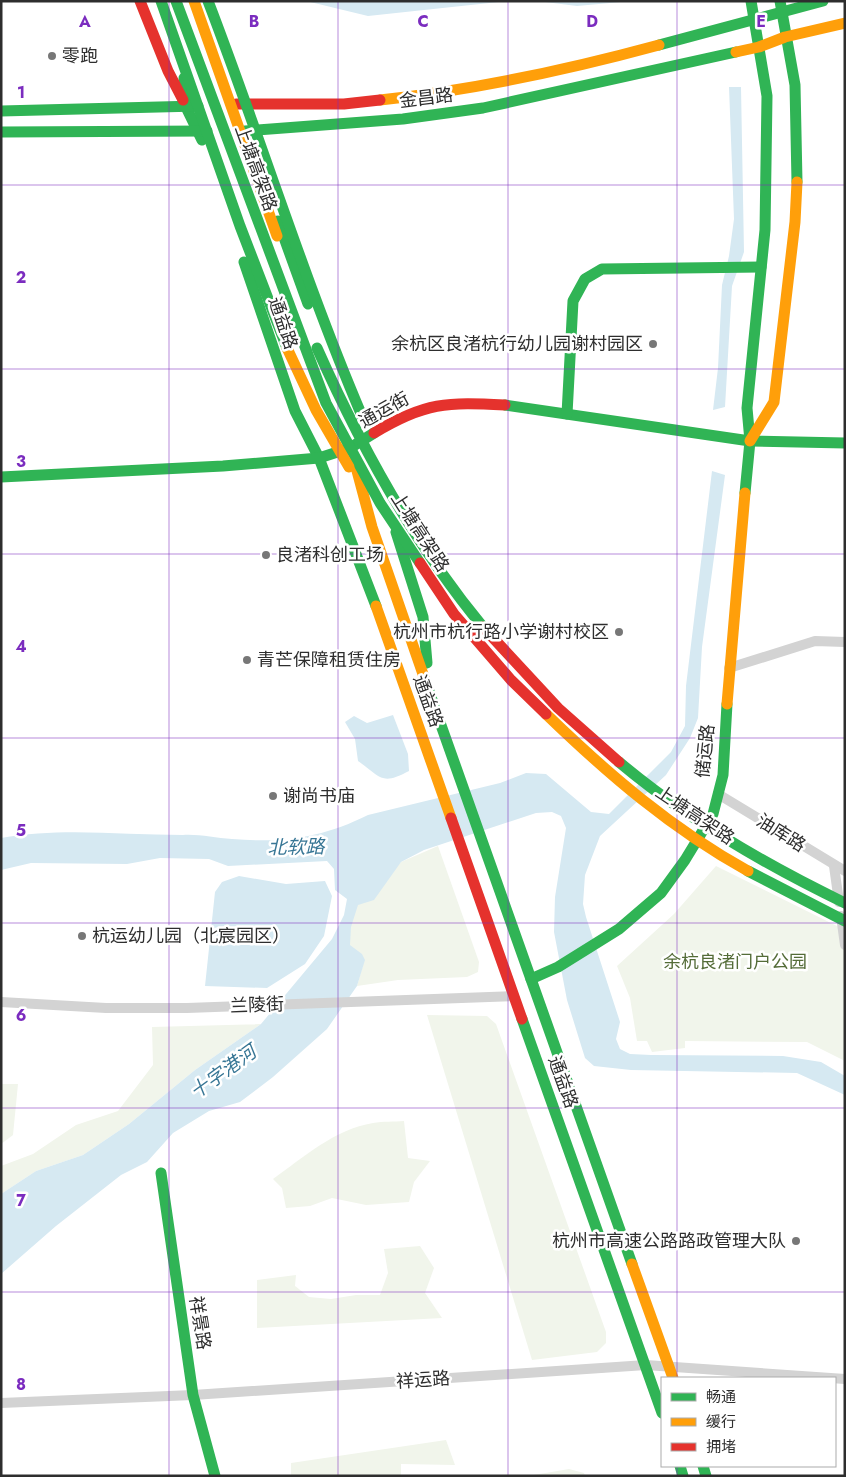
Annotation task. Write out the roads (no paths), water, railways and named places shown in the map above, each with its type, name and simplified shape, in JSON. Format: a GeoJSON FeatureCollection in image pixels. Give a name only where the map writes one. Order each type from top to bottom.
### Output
{"type":"FeatureCollection","features":[{"type":"Feature","properties":{"kind":"main road"},"geometry":{"type":"LineString","coordinates":[[140,1],[168,71],[186,107]]}},
{"type":"Feature","properties":{"kind":"main road"},"geometry":{"type":"LineString","coordinates":[[161,1],[269,307],[312,404],[332,442],[357,478],[380,503]]}},
{"type":"Feature","properties":{"kind":"main road","name":"通益路"},"geometry":{"type":"LineString","coordinates":[[166,1],[181,45],[186,107],[198,131],[295,412],[319,458],[370,589],[661,1410]]}},
{"type":"Feature","properties":{"kind":"main road","name":"上塘高架路"},"geometry":{"type":"LineString","coordinates":[[176,1],[319,387],[380,503],[454,614],[511,680],[586,753],[650,808],[736,864],[806,904],[845,920]]}},
{"type":"Feature","properties":{"kind":"main road","name":"上塘高架路"},"geometry":{"type":"LineString","coordinates":[[194,1],[314,340],[336,391],[388,488],[437,568],[464,604],[522,670],[597,742],[664,799],[728,840],[811,887],[845,903]]}},
{"type":"Feature","properties":{"kind":"main road","name":"通益路"},"geometry":{"type":"LineString","coordinates":[[201,1],[245,131],[317,327],[372,527],[672,1377]]}},
{"type":"Feature","properties":{"kind":"main road"},"geometry":{"type":"LineString","coordinates":[[208,1],[244,96],[331,344],[355,401],[437,568]]}},
{"type":"Feature","properties":{"kind":"main road"},"geometry":{"type":"LineString","coordinates":[[216,1],[338,343],[368,439],[423,617],[429,685]]}},
{"type":"Feature","properties":{"kind":"main road","name":"储运路"},"geometry":{"type":"LineString","coordinates":[[531,979],[558,967],[619,929],[661,893],[685,860],[713,814],[723,775],[729,668],[750,441],[747,408],[765,230],[767,96],[751,1]]}},
{"type":"Feature","properties":{"kind":"main road","name":"金昌路"},"geometry":{"type":"LineString","coordinates":[[1,111],[186,107],[253,103],[344,104],[438,94],[600,61],[755,19],[781,7],[823,1]]}},
{"type":"Feature","properties":{"kind":"main road"},"geometry":{"type":"LineString","coordinates":[[750,441],[774,402],[794,222],[798,154],[795,85],[781,7]]}},
{"type":"Feature","properties":{"kind":"main road","name":"金昌路"},"geometry":{"type":"LineString","coordinates":[[1,132],[245,131],[403,119],[484,108],[759,47],[785,37],[845,23]]}},
{"type":"Feature","properties":{"kind":"main road"},"geometry":{"type":"LineString","coordinates":[[567,414],[573,301],[585,279],[602,269],[761,267]]}},
{"type":"Feature","properties":{"kind":"main road","name":"通运街"},"geometry":{"type":"LineString","coordinates":[[1,477],[223,466],[319,458],[350,448],[368,439],[397,419],[429,406],[464,403],[505,405],[750,441],[845,443]]}},
{"type":"Feature","properties":{"kind":"main road","name":"祥景路"},"geometry":{"type":"LineString","coordinates":[[161,1173],[193,1395],[215,1476]]}},
{"type":"Feature","properties":{"kind":"street"},"geometry":{"type":"LineString","coordinates":[[729,668],[815,641],[845,642]]}},
{"type":"Feature","properties":{"kind":"street","name":"油库路"},"geometry":{"type":"LineString","coordinates":[[718,794],[845,871]]}},
{"type":"Feature","properties":{"kind":"street"},"geometry":{"type":"LineString","coordinates":[[834,866],[845,945]]}},
{"type":"Feature","properties":{"kind":"street","name":"兰陵街"},"geometry":{"type":"LineString","coordinates":[[1,1002],[106,1008],[268,1005],[514,996]]}},
{"type":"Feature","properties":{"kind":"street","name":"祥运路"},"geometry":{"type":"LineString","coordinates":[[1,1403],[193,1395],[646,1365],[830,1377]]}},
{"type":"Feature","properties":{"kind":"water"},"geometry":{"type":"Polygon","coordinates":[[[306,1],[508,1],[368,16],[306,1]]]}},
{"type":"Feature","properties":{"kind":"water"},"geometry":{"type":"Polygon","coordinates":[[[537,1],[632,1],[577,6],[537,1]]]}},
{"type":"Feature","properties":{"kind":"water"},"geometry":{"type":"Polygon","coordinates":[[[729,87],[741,87],[744,252],[732,286],[725,407],[713,410],[718,368],[722,285],[729,256],[734,219],[729,87]]]}},
{"type":"Feature","properties":{"kind":"water"},"geometry":{"type":"Polygon","coordinates":[[[712,471],[725,475],[702,647],[698,718],[690,738],[666,775],[600,836],[585,875],[583,904],[620,1022],[616,1039],[620,1049],[630,1054],[783,1056],[821,1062],[845,1076],[845,1095],[797,1073],[631,1070],[594,1066],[585,1058],[567,1000],[554,932],[555,897],[566,828],[561,816],[552,812],[536,813],[424,850],[401,862],[374,900],[358,905],[351,927],[350,945],[362,954],[365,960],[357,986],[327,1029],[273,1077],[240,1102],[209,1111],[173,1133],[147,1162],[121,1175],[56,1226],[1,1274],[1,1194],[36,1171],[83,1155],[129,1124],[195,1070],[261,1024],[332,939],[344,915],[347,899],[335,890],[334,869],[327,861],[228,866],[209,859],[160,858],[127,864],[31,863],[1,870],[1,838],[69,832],[195,835],[250,840],[302,837],[334,829],[368,815],[500,783],[526,773],[546,774],[591,812],[609,814],[671,752],[685,726],[686,686],[712,471]]]}},
{"type":"Feature","properties":{"kind":"water"},"geometry":{"type":"Polygon","coordinates":[[[393,715],[408,754],[409,771],[400,776],[387,779],[377,775],[358,761],[355,739],[345,722],[354,716],[367,723],[393,715]]]}},
{"type":"Feature","properties":{"kind":"water"},"geometry":{"type":"Polygon","coordinates":[[[239,876],[286,884],[325,881],[332,896],[324,936],[305,964],[267,988],[205,986],[215,892],[222,882],[239,876]]]}},
{"type":"Feature","properties":{"kind":"place","name":"零跑"},"geometry":{"type":"Point","coordinates":[52,56]}},
{"type":"Feature","properties":{"kind":"place","name":"余杭区良渚杭行幼儿园谢村园区"},"geometry":{"type":"Point","coordinates":[653,344]}},
{"type":"Feature","properties":{"kind":"place","name":"良渚科创工场"},"geometry":{"type":"Point","coordinates":[266,555]}},
{"type":"Feature","properties":{"kind":"place","name":"杭州市杭行路小学谢村校区"},"geometry":{"type":"Point","coordinates":[619,632]}},
{"type":"Feature","properties":{"kind":"place","name":"青芒保障租赁住房"},"geometry":{"type":"Point","coordinates":[247,660]}},
{"type":"Feature","properties":{"kind":"place","name":"谢尚书庙"},"geometry":{"type":"Point","coordinates":[273,796]}},
{"type":"Feature","properties":{"kind":"place","name":"杭运幼儿园（北宸园区）"},"geometry":{"type":"Point","coordinates":[82,936]}},
{"type":"Feature","properties":{"kind":"place","name":"杭州市高速公路路政管理大队"},"geometry":{"type":"Point","coordinates":[796,1241]}},
{"type":"Feature","properties":{"kind":"water label","name":"北软路"},"geometry":{"type":"Point","coordinates":[296,847]}},
{"type":"Feature","properties":{"kind":"water label","name":"十字港河"},"geometry":{"type":"Point","coordinates":[223,1072]}},
{"type":"Feature","properties":{"kind":"park label","name":"余杭良渚门户公园"},"geometry":{"type":"Point","coordinates":[735,962]}}]}
